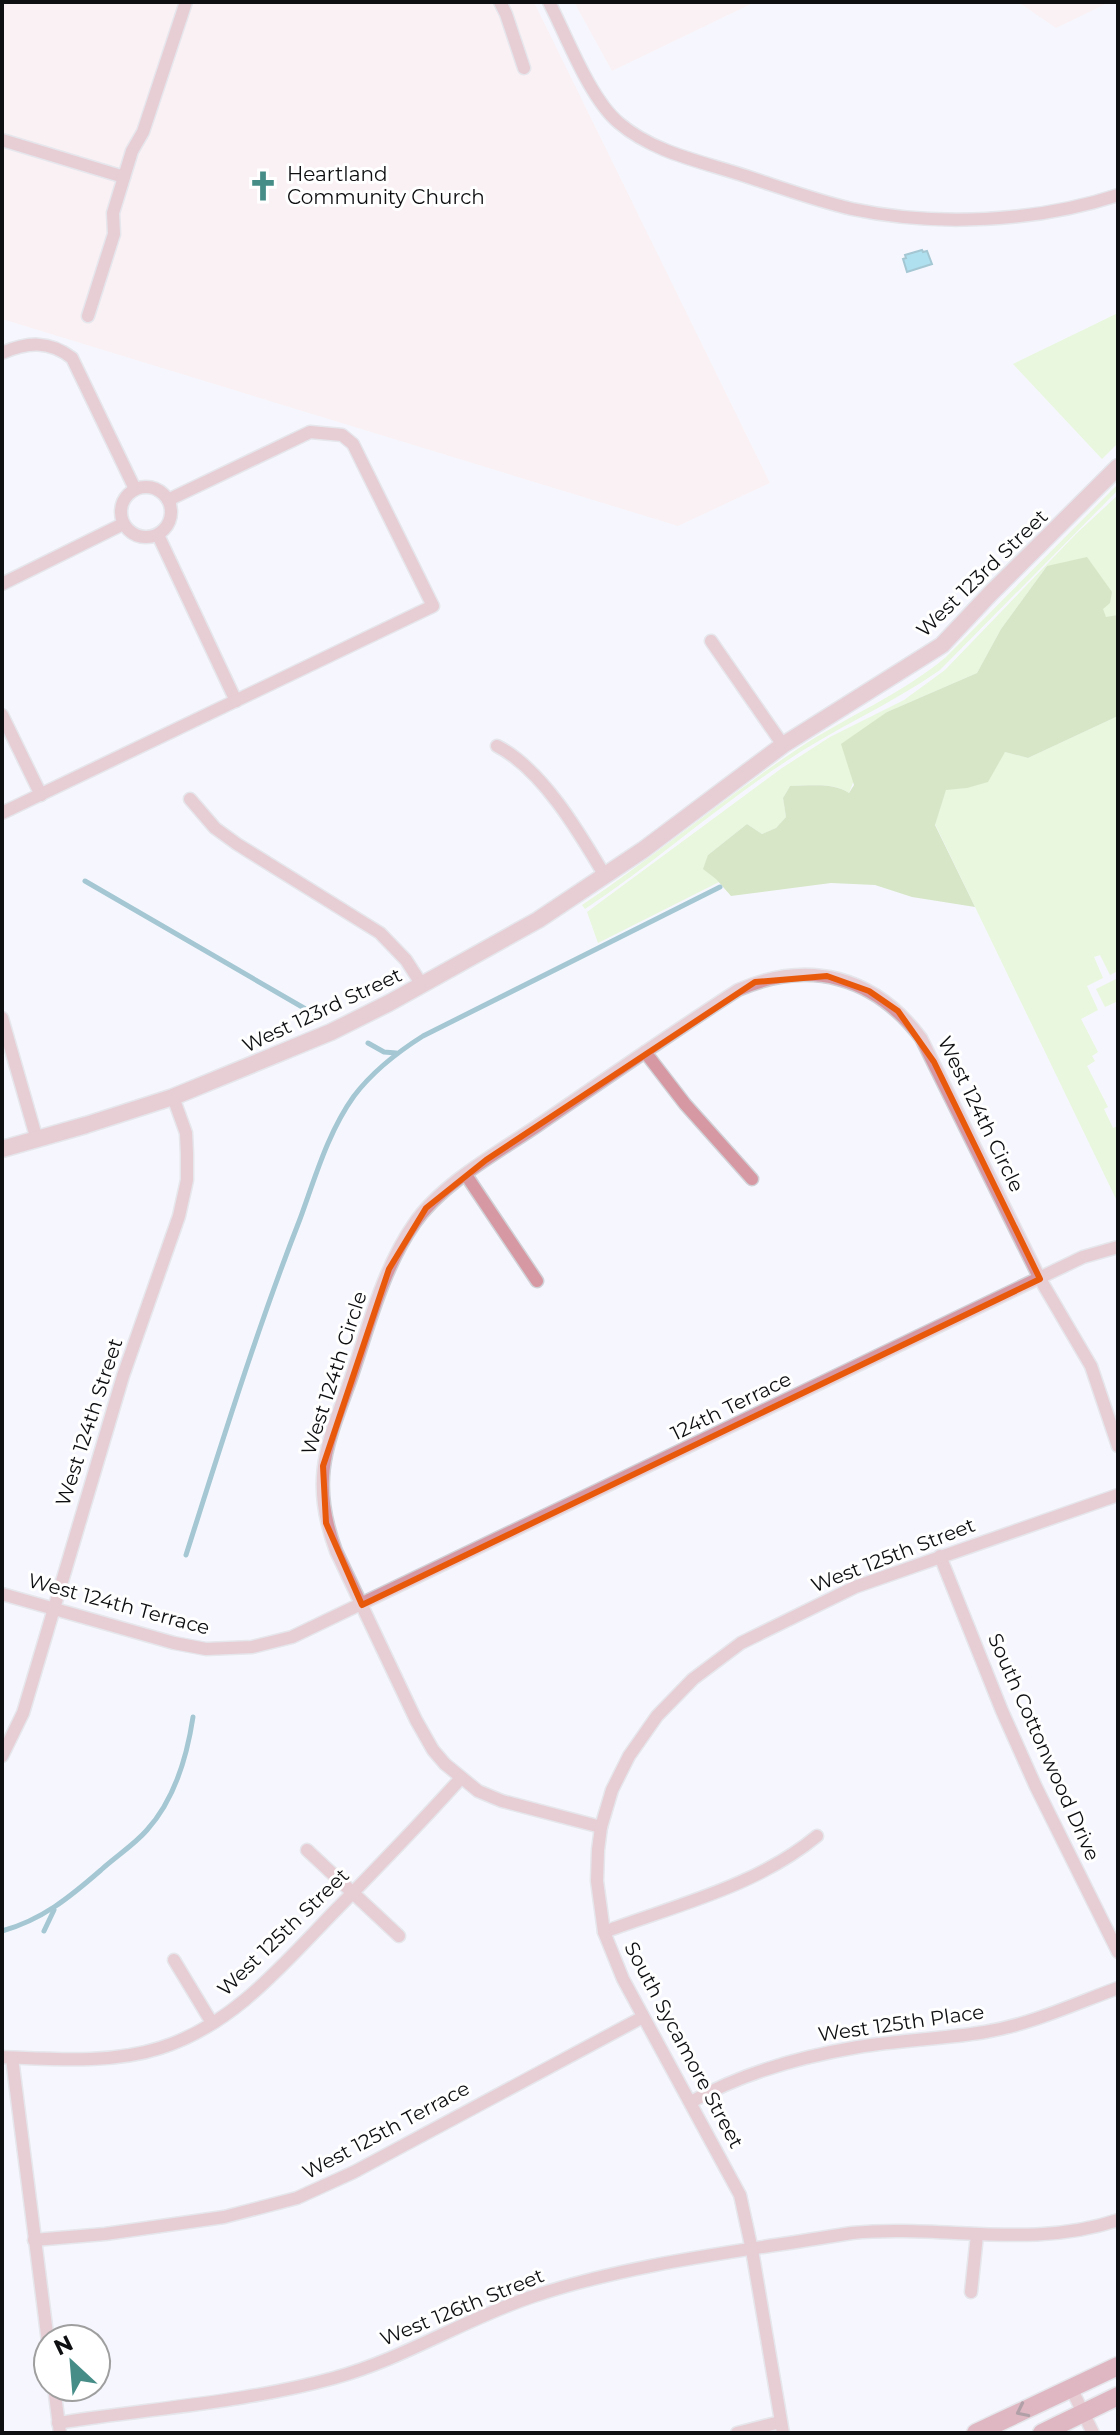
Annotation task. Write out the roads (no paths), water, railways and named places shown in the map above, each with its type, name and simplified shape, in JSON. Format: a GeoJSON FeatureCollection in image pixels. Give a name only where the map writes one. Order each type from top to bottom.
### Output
{"type":"FeatureCollection","features":[{"type":"Feature","properties":{"kind":"main road"},"geometry":{"type":"LineString","coordinates":[[976,2433],[1118,2366]]}},
{"type":"Feature","properties":{"kind":"main road"},"geometry":{"type":"LineString","coordinates":[[1042,2433],[1118,2396]]}},
{"type":"Feature","properties":{"kind":"street"},"geometry":{"type":"LineString","coordinates":[[88,316],[114,234],[113,213],[132,151],[143,132],[186,2]]}},
{"type":"Feature","properties":{"kind":"street"},"geometry":{"type":"LineString","coordinates":[[500,2],[524,68]]}},
{"type":"Feature","properties":{"kind":"street"},"geometry":{"type":"LineString","coordinates":[[549,2],[601,103],[619,124],[662,150],[851,209],[888,214],[935,218],[1018,215],[1118,195]]}},
{"type":"Feature","properties":{"kind":"street"},"geometry":{"type":"LineString","coordinates":[[2,140],[124,177]]}},
{"type":"Feature","properties":{"kind":"street"},"geometry":{"type":"LineString","coordinates":[[2,353],[31,343],[63,352],[72,358],[135,489]]}},
{"type":"Feature","properties":{"kind":"street"},"geometry":{"type":"LineString","coordinates":[[2,813],[433,606],[353,444],[342,435],[310,432],[168,500]]}},
{"type":"Feature","properties":{"kind":"street","name":"West 123rd Street"},"geometry":{"type":"LineString","coordinates":[[2,1149],[173,1097],[331,1032],[538,920],[605,876],[783,745],[942,645],[1118,467]]}},
{"type":"Feature","properties":{"kind":"street"},"geometry":{"type":"LineString","coordinates":[[135,489],[156,489],[168,500],[171,508],[169,523],[158,535],[134,535],[123,524],[122,504],[135,489]]}},
{"type":"Feature","properties":{"kind":"street"},"geometry":{"type":"LineString","coordinates":[[2,584],[123,524]]}},
{"type":"Feature","properties":{"kind":"street"},"geometry":{"type":"LineString","coordinates":[[158,535],[236,701]]}},
{"type":"Feature","properties":{"kind":"street"},"geometry":{"type":"LineString","coordinates":[[711,641],[783,745]]}},
{"type":"Feature","properties":{"kind":"street"},"geometry":{"type":"LineString","coordinates":[[2,715],[41,795]]}},
{"type":"Feature","properties":{"kind":"street"},"geometry":{"type":"LineString","coordinates":[[497,746],[515,755],[541,781],[605,876]]}},
{"type":"Feature","properties":{"kind":"street"},"geometry":{"type":"LineString","coordinates":[[190,799],[215,828],[237,844],[380,933],[406,960],[422,985]]}},
{"type":"Feature","properties":{"kind":"street","name":"West 124th Circle"},"geometry":{"type":"LineString","coordinates":[[362,1605],[326,1523],[321,1485],[327,1447],[400,1246],[426,1208],[466,1175],[738,990],[773,977],[792,974],[827,976],[869,991],[898,1011],[921,1038],[1040,1279],[1091,1366],[1118,1446]]}},
{"type":"Feature","properties":{"kind":"street"},"geometry":{"type":"LineString","coordinates":[[2,1018],[37,1140]]}},
{"type":"Feature","properties":{"kind":"street"},"geometry":{"type":"LineString","coordinates":[[645,1052],[685,1104],[752,1179]]}},
{"type":"Feature","properties":{"kind":"street","name":"West 124th Street"},"geometry":{"type":"LineString","coordinates":[[2,1756],[23,1713],[123,1376],[179,1216],[187,1180],[186,1133],[173,1097]]}},
{"type":"Feature","properties":{"kind":"street"},"geometry":{"type":"LineString","coordinates":[[466,1175],[537,1281]]}},
{"type":"Feature","properties":{"kind":"street","name":"124th Terrace"},"geometry":{"type":"LineString","coordinates":[[362,1605],[1083,1257],[1118,1247]]}},
{"type":"Feature","properties":{"kind":"street","name":"West 125th Street"},"geometry":{"type":"LineString","coordinates":[[601,1827],[612,1790],[629,1756],[660,1712],[693,1679],[741,1643],[855,1587],[1118,1495]]}},
{"type":"Feature","properties":{"kind":"street","name":"South Cottonwood Drive"},"geometry":{"type":"LineString","coordinates":[[940,1556],[1036,1787],[1118,1952]]}},
{"type":"Feature","properties":{"kind":"street","name":"West 124th Terrace"},"geometry":{"type":"LineString","coordinates":[[2,1594],[174,1643],[206,1649],[252,1647],[292,1637],[362,1605]]}},
{"type":"Feature","properties":{"kind":"street"},"geometry":{"type":"LineString","coordinates":[[362,1605],[433,1750],[461,1778],[478,1791],[502,1801],[601,1827]]}},
{"type":"Feature","properties":{"kind":"street","name":"West 125th Street"},"geometry":{"type":"LineString","coordinates":[[7,2058],[140,2054],[184,2039],[212,2023],[249,1998],[461,1778]]}},
{"type":"Feature","properties":{"kind":"street","name":"South Sycamore Street"},"geometry":{"type":"LineString","coordinates":[[601,1827],[597,1881],[604,1932],[623,1979],[740,2195],[781,2428]]}},
{"type":"Feature","properties":{"kind":"street"},"geometry":{"type":"LineString","coordinates":[[604,1932],[767,1871],[793,1857],[817,1836]]}},
{"type":"Feature","properties":{"kind":"street"},"geometry":{"type":"LineString","coordinates":[[307,1850],[399,1936]]}},
{"type":"Feature","properties":{"kind":"street"},"geometry":{"type":"LineString","coordinates":[[174,1960],[212,2023]]}},
{"type":"Feature","properties":{"kind":"street","name":"West 125th Place"},"geometry":{"type":"LineString","coordinates":[[691,2102],[767,2068],[859,2047],[986,2032],[1039,2019],[1118,1988]]}},
{"type":"Feature","properties":{"kind":"street","name":"West 125th Terrace"},"geometry":{"type":"LineString","coordinates":[[34,2240],[105,2234],[224,2217],[297,2198],[354,2172],[643,2017]]}},
{"type":"Feature","properties":{"kind":"street"},"geometry":{"type":"LineString","coordinates":[[7,2058],[45,2323]]}},
{"type":"Feature","properties":{"kind":"street","name":"West 126th Street"},"geometry":{"type":"LineString","coordinates":[[59,2428],[287,2390],[371,2366],[470,2322],[567,2286],[657,2266],[883,2230],[1026,2237],[1066,2233],[1118,2220]]}},
{"type":"Feature","properties":{"kind":"street"},"geometry":{"type":"LineString","coordinates":[[971,2292],[977,2235]]}},
{"type":"Feature","properties":{"kind":"street"},"geometry":{"type":"LineString","coordinates":[[1071,2388],[1093,2433]]}},
{"type":"Feature","properties":{"kind":"street"},"geometry":{"type":"LineString","coordinates":[[56,2403],[59,2428]]}},
{"type":"Feature","properties":{"kind":"street"},"geometry":{"type":"LineString","coordinates":[[737,2433],[781,2428]]}},
{"type":"Feature","properties":{"kind":"water"},"geometry":{"type":"Polygon","coordinates":[[[927,251],[932,264],[907,272],[903,259],[905,255],[927,251]]]}},
{"type":"Feature","properties":{"kind":"waterway"},"geometry":{"type":"LineString","coordinates":[[85,881],[316,1015]]}},
{"type":"Feature","properties":{"kind":"waterway"},"geometry":{"type":"LineString","coordinates":[[186,1555],[284,1260],[329,1140],[354,1096],[386,1063],[423,1036],[720,887]]}},
{"type":"Feature","properties":{"kind":"waterway"},"geometry":{"type":"LineString","coordinates":[[368,1043],[384,1052],[396,1053]]}},
{"type":"Feature","properties":{"kind":"waterway"},"geometry":{"type":"LineString","coordinates":[[2,1931],[30,1921],[67,1898],[147,1830],[165,1805],[178,1777],[193,1717]]}},
{"type":"Feature","properties":{"kind":"waterway"},"geometry":{"type":"LineString","coordinates":[[44,1931],[54,1910]]}},
{"type":"Feature","properties":{"kind":"place","name":"Heartland Community Church"},"geometry":{"type":"Point","coordinates":[263,186]}}]}
